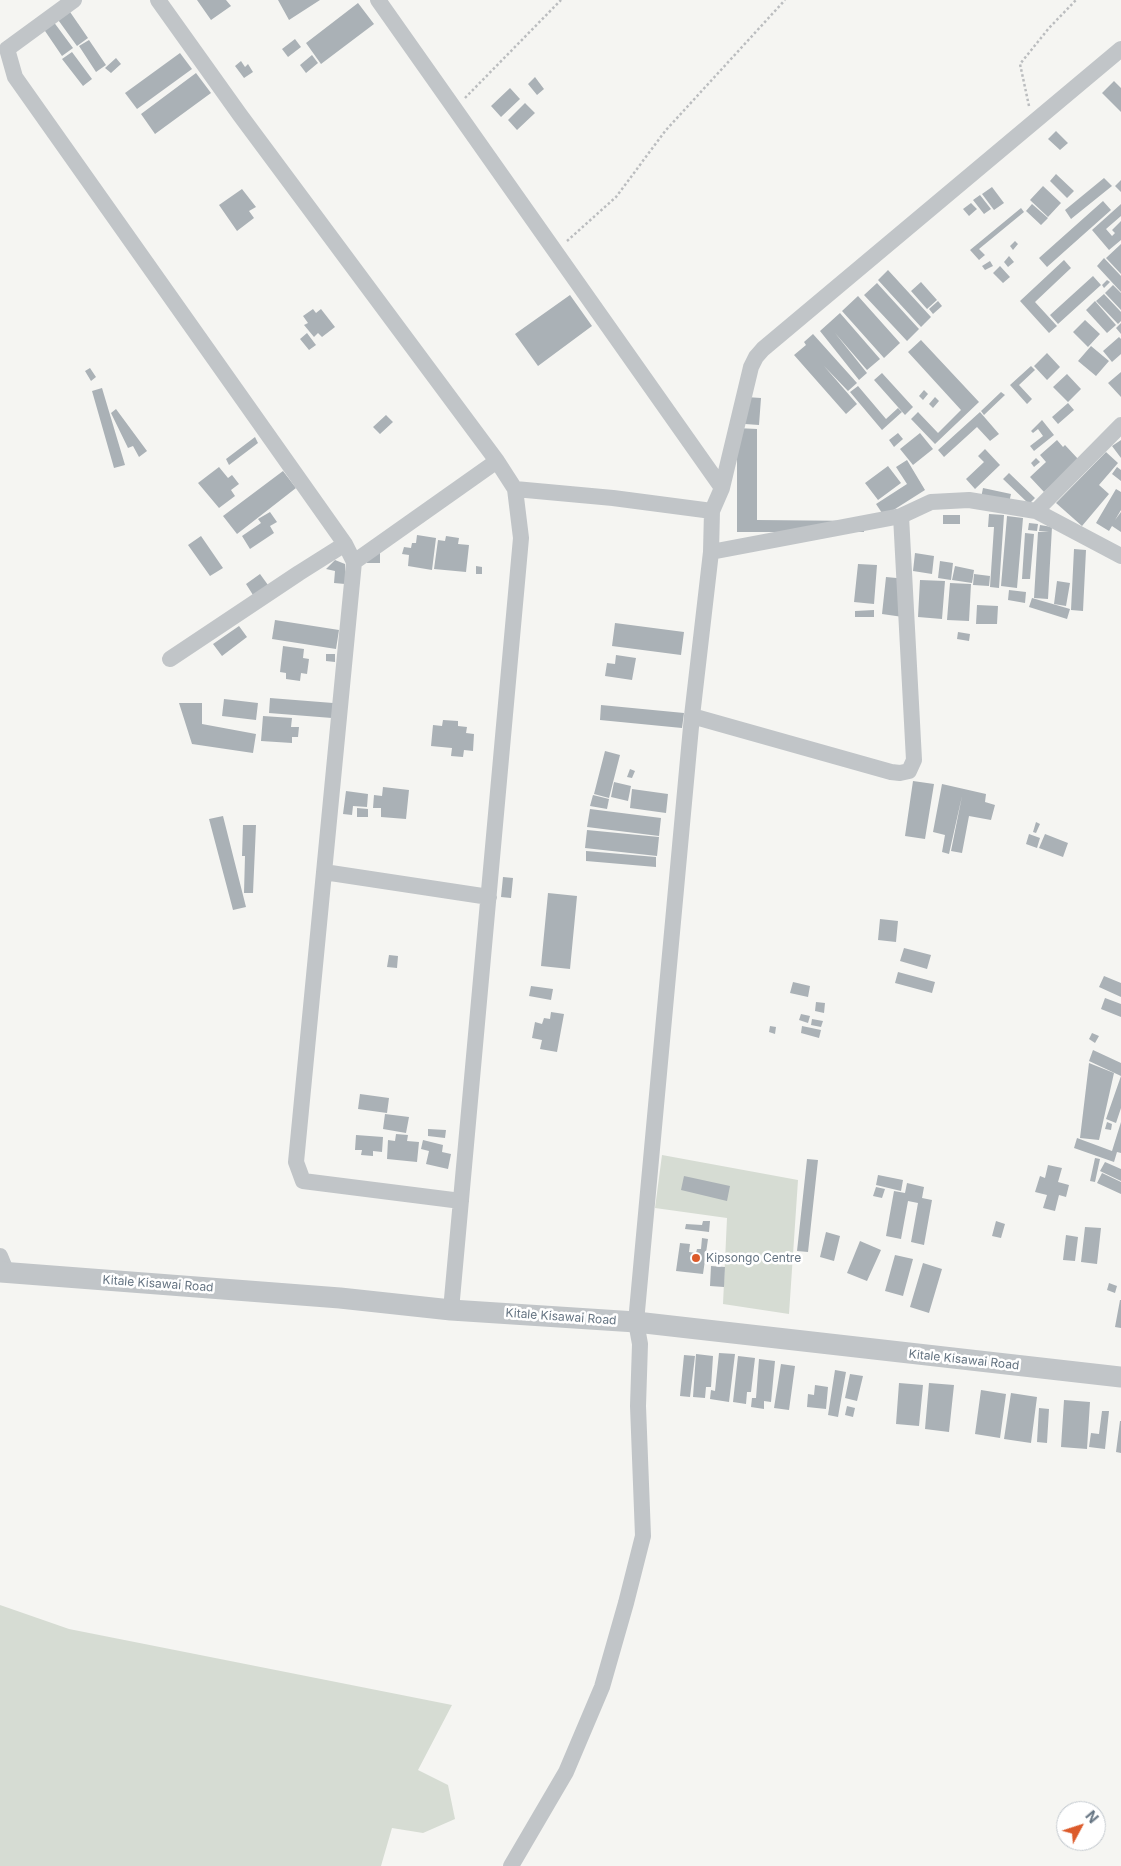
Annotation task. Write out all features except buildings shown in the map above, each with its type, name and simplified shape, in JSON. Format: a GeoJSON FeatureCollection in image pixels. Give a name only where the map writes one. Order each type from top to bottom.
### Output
{"type":"FeatureCollection","features":[{"type":"Feature","properties":{"kind":"street"},"geometry":{"type":"LineString","coordinates":[[74,0],[7,49],[15,77],[345,544],[354,562],[296,1162],[303,1181],[461,1201]]}},
{"type":"Feature","properties":{"kind":"street"},"geometry":{"type":"LineString","coordinates":[[158,0],[515,489],[521,538],[451,1310]]}},
{"type":"Feature","properties":{"kind":"street"},"geometry":{"type":"LineString","coordinates":[[378,0],[722,488]]}},
{"type":"Feature","properties":{"kind":"street"},"geometry":{"type":"LineString","coordinates":[[511,1866],[566,1772],[602,1687],[643,1536],[638,1406],[640,1344],[636,1322],[692,716],[710,552],[712,511],[722,488],[751,367],[763,349],[1121,49]]}},
{"type":"Feature","properties":{"kind":"street"},"geometry":{"type":"LineString","coordinates":[[1036,511],[1121,425]]}},
{"type":"Feature","properties":{"kind":"street"},"geometry":{"type":"LineString","coordinates":[[354,562],[496,461]]}},
{"type":"Feature","properties":{"kind":"street"},"geometry":{"type":"LineString","coordinates":[[515,489],[613,498],[712,511]]}},
{"type":"Feature","properties":{"kind":"street"},"geometry":{"type":"LineString","coordinates":[[710,552],[900,516],[931,502],[969,500],[1036,511],[1121,556]]}},
{"type":"Feature","properties":{"kind":"street"},"geometry":{"type":"LineString","coordinates":[[692,716],[891,772],[909,771],[914,760],[900,516]]}},
{"type":"Feature","properties":{"kind":"street"},"geometry":{"type":"LineString","coordinates":[[170,659],[298,573],[345,544]]}},
{"type":"Feature","properties":{"kind":"street"},"geometry":{"type":"LineString","coordinates":[[324,872],[488,898]]}},
{"type":"Feature","properties":{"kind":"street","name":"Kitale Kisawai Road"},"geometry":{"type":"LineString","coordinates":[[2,1267],[451,1310],[636,1322],[1121,1377]]}},
{"type":"Feature","properties":{"kind":"path"},"geometry":{"type":"LineString","coordinates":[[455,108],[561,0]]}},
{"type":"Feature","properties":{"kind":"path"},"geometry":{"type":"LineString","coordinates":[[555,253],[616,197],[666,130],[784,0]]}},
{"type":"Feature","properties":{"kind":"path"},"geometry":{"type":"LineString","coordinates":[[1032,122],[1020,64],[1049,28],[1076,0]]}},
{"type":"Feature","properties":{"kind":"shaded area"},"geometry":{"type":"Polygon","coordinates":[[[662,1155],[798,1180],[789,1314],[723,1304],[727,1218],[655,1208],[662,1155]]]}},
{"type":"Feature","properties":{"kind":"shaded area"},"geometry":{"type":"Polygon","coordinates":[[[0,1605],[69,1629],[452,1705],[418,1770],[448,1785],[455,1819],[423,1833],[392,1828],[381,1866],[0,1866],[0,1605]]]}},
{"type":"Feature","properties":{"kind":"place","name":"Kipsongo Centre"},"geometry":{"type":"Point","coordinates":[696,1258]}}]}
